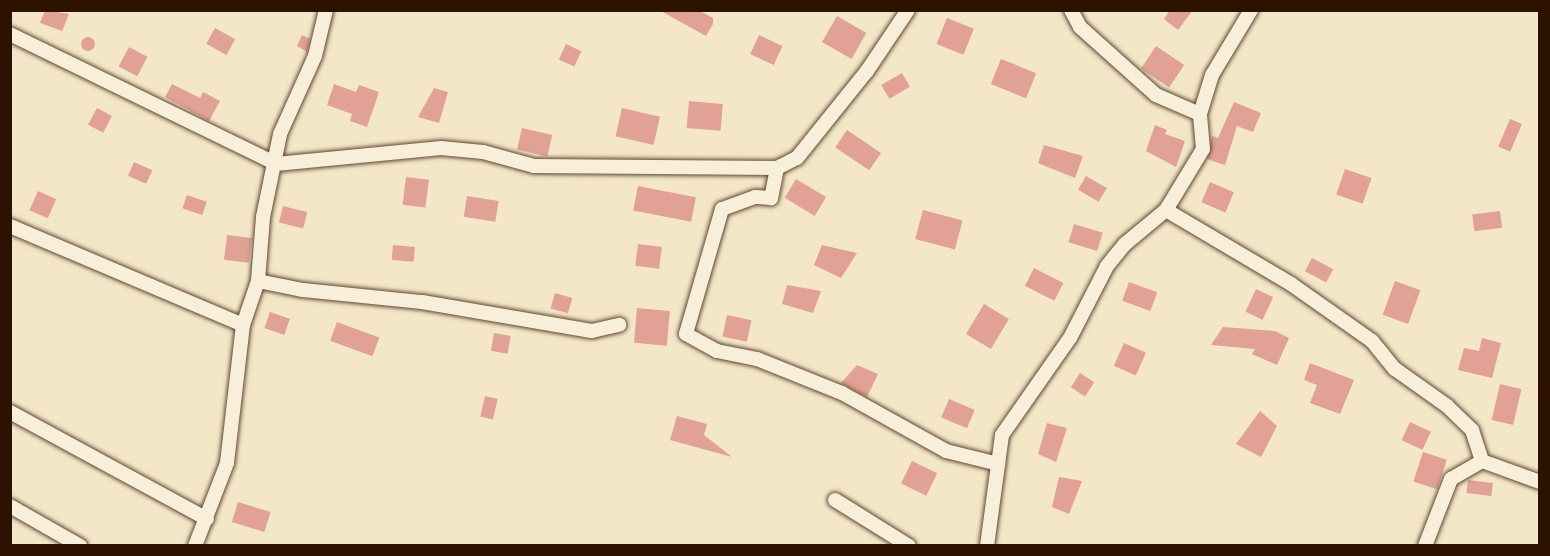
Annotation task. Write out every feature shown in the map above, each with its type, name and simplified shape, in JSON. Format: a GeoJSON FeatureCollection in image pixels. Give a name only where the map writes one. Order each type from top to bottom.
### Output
{"type":"FeatureCollection","features":[{"type":"Feature","properties":{"kind":"street"},"geometry":{"type":"LineString","coordinates":[[195,546],[227,463],[243,325],[258,281],[263,217],[276,164],[280,134],[315,56],[326,10]]}},
{"type":"Feature","properties":{"kind":"street"},"geometry":{"type":"LineString","coordinates":[[10,34],[276,164],[441,148],[483,152],[534,166],[777,168],[797,158],[867,71],[908,10]]}},
{"type":"Feature","properties":{"kind":"street"},"geometry":{"type":"LineString","coordinates":[[1071,10],[1080,27],[1156,95],[1200,114]]}},
{"type":"Feature","properties":{"kind":"street"},"geometry":{"type":"LineString","coordinates":[[987,546],[1002,435],[1070,338],[1107,266],[1125,244],[1166,210],[1203,149],[1200,114],[1212,75],[1251,10]]}},
{"type":"Feature","properties":{"kind":"street"},"geometry":{"type":"LineString","coordinates":[[777,168],[771,198],[755,197],[722,209],[686,334],[717,351],[757,359],[842,393],[946,451],[998,464]]}},
{"type":"Feature","properties":{"kind":"street"},"geometry":{"type":"LineString","coordinates":[[1166,210],[1290,284],[1372,341],[1395,369],[1448,406],[1472,430],[1482,461]]}},
{"type":"Feature","properties":{"kind":"street"},"geometry":{"type":"LineString","coordinates":[[10,226],[243,325]]}},
{"type":"Feature","properties":{"kind":"street"},"geometry":{"type":"LineString","coordinates":[[258,281],[303,290],[422,302],[592,331],[619,325]]}},
{"type":"Feature","properties":{"kind":"street"},"geometry":{"type":"LineString","coordinates":[[10,412],[207,519]]}},
{"type":"Feature","properties":{"kind":"street"},"geometry":{"type":"LineString","coordinates":[[1482,461],[1539,482]]}},
{"type":"Feature","properties":{"kind":"street"},"geometry":{"type":"LineString","coordinates":[[1425,546],[1451,479],[1482,461]]}},
{"type":"Feature","properties":{"kind":"street"},"geometry":{"type":"LineString","coordinates":[[836,500],[909,546]]}},
{"type":"Feature","properties":{"kind":"street"},"geometry":{"type":"LineString","coordinates":[[10,506],[80,546]]}},
{"type":"Feature","properties":{"kind":"building"},"geometry":{"type":"Polygon","coordinates":[[[45,10],[69,14],[62,31],[40,23],[45,10]]]}},
{"type":"Feature","properties":{"kind":"building"},"geometry":{"type":"Polygon","coordinates":[[[659,10],[698,10],[713,18],[713,24],[706,36],[659,10]]]}},
{"type":"Feature","properties":{"kind":"building"},"geometry":{"type":"Polygon","coordinates":[[[1170,10],[1193,10],[1178,30],[1164,19],[1170,10]]]}},
{"type":"Feature","properties":{"kind":"building"},"geometry":{"type":"Polygon","coordinates":[[[837,16],[866,33],[851,59],[822,42],[837,16]]]}},
{"type":"Feature","properties":{"kind":"building"},"geometry":{"type":"Polygon","coordinates":[[[947,18],[974,29],[963,55],[937,44],[947,18]]]}},
{"type":"Feature","properties":{"kind":"building"},"geometry":{"type":"Polygon","coordinates":[[[215,28],[235,39],[226,55],[206,44],[215,28]]]}},
{"type":"Feature","properties":{"kind":"building"},"geometry":{"type":"Polygon","coordinates":[[[302,35],[310,39],[307,52],[297,46],[302,35]]]}},
{"type":"Feature","properties":{"kind":"building"},"geometry":{"type":"Polygon","coordinates":[[[759,35],[783,46],[774,65],[750,54],[759,35]]]}},
{"type":"Feature","properties":{"kind":"building"},"geometry":{"type":"Polygon","coordinates":[[[88,37],[93,39],[95,44],[93,49],[88,51],[83,49],[81,44],[83,39],[88,37]]]}},
{"type":"Feature","properties":{"kind":"building"},"geometry":{"type":"Polygon","coordinates":[[[566,44],[581,51],[574,67],[559,59],[566,44]]]}},
{"type":"Feature","properties":{"kind":"building"},"geometry":{"type":"Polygon","coordinates":[[[1156,46],[1184,65],[1169,87],[1141,68],[1156,46]]]}},
{"type":"Feature","properties":{"kind":"building"},"geometry":{"type":"Polygon","coordinates":[[[129,47],[148,57],[137,76],[119,66],[129,47]]]}},
{"type":"Feature","properties":{"kind":"building"},"geometry":{"type":"Polygon","coordinates":[[[1001,59],[1036,73],[1026,98],[991,84],[1001,59]]]}},
{"type":"Feature","properties":{"kind":"building"},"geometry":{"type":"Polygon","coordinates":[[[902,73],[910,87],[889,99],[881,85],[902,73]]]}},
{"type":"Feature","properties":{"kind":"building"},"geometry":{"type":"Polygon","coordinates":[[[172,84],[200,98],[203,92],[220,101],[209,121],[165,97],[172,84]]]}},
{"type":"Feature","properties":{"kind":"building"},"geometry":{"type":"Polygon","coordinates":[[[334,84],[356,92],[359,85],[379,92],[367,127],[350,121],[352,114],[327,105],[334,84]]]}},
{"type":"Feature","properties":{"kind":"building"},"geometry":{"type":"Polygon","coordinates":[[[434,88],[448,92],[439,123],[418,117],[434,88]]]}},
{"type":"Feature","properties":{"kind":"building"},"geometry":{"type":"Polygon","coordinates":[[[689,101],[723,104],[721,131],[687,128],[689,101]]]}},
{"type":"Feature","properties":{"kind":"building"},"geometry":{"type":"Polygon","coordinates":[[[1234,102],[1261,113],[1253,132],[1237,126],[1225,165],[1207,159],[1212,136],[1218,138],[1234,102]]]}},
{"type":"Feature","properties":{"kind":"building"},"geometry":{"type":"Polygon","coordinates":[[[97,108],[112,116],[103,133],[88,125],[97,108]]]}},
{"type":"Feature","properties":{"kind":"building"},"geometry":{"type":"Polygon","coordinates":[[[622,108],[660,117],[653,145],[615,136],[622,108]]]}},
{"type":"Feature","properties":{"kind":"building"},"geometry":{"type":"Polygon","coordinates":[[[1510,119],[1522,124],[1510,152],[1498,147],[1510,119]]]}},
{"type":"Feature","properties":{"kind":"building"},"geometry":{"type":"Polygon","coordinates":[[[1155,125],[1167,130],[1165,134],[1185,141],[1176,167],[1146,151],[1155,125]]]}},
{"type":"Feature","properties":{"kind":"building"},"geometry":{"type":"Polygon","coordinates":[[[522,128],[552,135],[547,156],[517,149],[522,128]]]}},
{"type":"Feature","properties":{"kind":"building"},"geometry":{"type":"Polygon","coordinates":[[[847,130],[881,153],[869,170],[835,147],[847,130]]]}},
{"type":"Feature","properties":{"kind":"building"},"geometry":{"type":"Polygon","coordinates":[[[1044,145],[1083,156],[1075,178],[1038,163],[1044,145]]]}},
{"type":"Feature","properties":{"kind":"building"},"geometry":{"type":"Polygon","coordinates":[[[134,162],[152,170],[146,184],[128,176],[134,162]]]}},
{"type":"Feature","properties":{"kind":"building"},"geometry":{"type":"Polygon","coordinates":[[[1345,169],[1371,178],[1363,204],[1336,195],[1345,169]]]}},
{"type":"Feature","properties":{"kind":"building"},"geometry":{"type":"Polygon","coordinates":[[[1086,176],[1107,188],[1099,202],[1078,190],[1086,176]]]}},
{"type":"Feature","properties":{"kind":"building"},"geometry":{"type":"Polygon","coordinates":[[[406,177],[429,180],[425,208],[403,205],[406,177]]]}},
{"type":"Feature","properties":{"kind":"building"},"geometry":{"type":"Polygon","coordinates":[[[796,179],[826,197],[815,216],[785,198],[796,179]]]}},
{"type":"Feature","properties":{"kind":"building"},"geometry":{"type":"Polygon","coordinates":[[[1210,182],[1234,192],[1225,212],[1201,202],[1210,182]]]}},
{"type":"Feature","properties":{"kind":"building"},"geometry":{"type":"Polygon","coordinates":[[[638,186],[696,197],[691,222],[633,211],[638,186]]]}},
{"type":"Feature","properties":{"kind":"building"},"geometry":{"type":"Polygon","coordinates":[[[38,191],[56,199],[48,218],[29,210],[38,191]]]}},
{"type":"Feature","properties":{"kind":"building"},"geometry":{"type":"Polygon","coordinates":[[[187,195],[207,202],[202,215],[182,208],[187,195]]]}},
{"type":"Feature","properties":{"kind":"building"},"geometry":{"type":"Polygon","coordinates":[[[467,196],[499,201],[495,222],[464,217],[467,196]]]}},
{"type":"Feature","properties":{"kind":"building"},"geometry":{"type":"Polygon","coordinates":[[[283,206],[307,212],[303,229],[279,222],[283,206]]]}},
{"type":"Feature","properties":{"kind":"building"},"geometry":{"type":"Polygon","coordinates":[[[923,210],[963,221],[955,250],[915,239],[923,210]]]}},
{"type":"Feature","properties":{"kind":"building"},"geometry":{"type":"Polygon","coordinates":[[[1500,211],[1502,228],[1474,231],[1472,214],[1500,211]]]}},
{"type":"Feature","properties":{"kind":"building"},"geometry":{"type":"Polygon","coordinates":[[[1074,224],[1103,233],[1097,251],[1068,242],[1074,224]]]}},
{"type":"Feature","properties":{"kind":"building"},"geometry":{"type":"Polygon","coordinates":[[[227,235],[252,238],[249,263],[224,260],[227,235]]]}},
{"type":"Feature","properties":{"kind":"building"},"geometry":{"type":"Polygon","coordinates":[[[638,244],[662,247],[659,269],[635,266],[638,244]]]}},
{"type":"Feature","properties":{"kind":"building"},"geometry":{"type":"Polygon","coordinates":[[[393,245],[415,247],[414,262],[392,260],[393,245]]]}},
{"type":"Feature","properties":{"kind":"building"},"geometry":{"type":"Polygon","coordinates":[[[822,245],[857,253],[841,278],[814,265],[822,245]]]}},
{"type":"Feature","properties":{"kind":"building"},"geometry":{"type":"Polygon","coordinates":[[[1312,258],[1333,269],[1326,283],[1305,271],[1312,258]]]}},
{"type":"Feature","properties":{"kind":"building"},"geometry":{"type":"Polygon","coordinates":[[[1034,268],[1063,283],[1054,301],[1025,286],[1034,268]]]}},
{"type":"Feature","properties":{"kind":"building"},"geometry":{"type":"Polygon","coordinates":[[[1395,281],[1420,290],[1408,324],[1383,315],[1395,281]]]}},
{"type":"Feature","properties":{"kind":"building"},"geometry":{"type":"Polygon","coordinates":[[[1129,282],[1157,292],[1150,311],[1122,301],[1129,282]]]}},
{"type":"Feature","properties":{"kind":"building"},"geometry":{"type":"Polygon","coordinates":[[[787,285],[821,291],[813,313],[782,304],[787,285]]]}},
{"type":"Feature","properties":{"kind":"building"},"geometry":{"type":"Polygon","coordinates":[[[1256,289],[1273,297],[1263,320],[1245,312],[1256,289]]]}},
{"type":"Feature","properties":{"kind":"building"},"geometry":{"type":"Polygon","coordinates":[[[555,293],[572,298],[568,313],[551,308],[555,293]]]}},
{"type":"Feature","properties":{"kind":"building"},"geometry":{"type":"Polygon","coordinates":[[[984,304],[1009,319],[991,349],[966,334],[984,304]]]}},
{"type":"Feature","properties":{"kind":"building"},"geometry":{"type":"Polygon","coordinates":[[[637,308],[670,311],[667,346],[634,343],[637,308]]]}},
{"type":"Feature","properties":{"kind":"building"},"geometry":{"type":"Polygon","coordinates":[[[270,312],[290,319],[284,335],[264,328],[270,312]]]}},
{"type":"Feature","properties":{"kind":"building"},"geometry":{"type":"Polygon","coordinates":[[[727,315],[751,320],[747,342],[722,337],[727,315]]]}},
{"type":"Feature","properties":{"kind":"building"},"geometry":{"type":"Polygon","coordinates":[[[337,322],[379,337],[372,356],[330,341],[337,322]]]}},
{"type":"Feature","properties":{"kind":"building"},"geometry":{"type":"Polygon","coordinates":[[[1223,327],[1275,331],[1289,338],[1277,365],[1252,354],[1255,349],[1211,345],[1223,327]]]}},
{"type":"Feature","properties":{"kind":"building"},"geometry":{"type":"Polygon","coordinates":[[[494,333],[511,336],[508,354],[491,351],[494,333]]]}},
{"type":"Feature","properties":{"kind":"building"},"geometry":{"type":"Polygon","coordinates":[[[1482,338],[1501,343],[1492,378],[1458,370],[1464,348],[1479,351],[1482,338]]]}},
{"type":"Feature","properties":{"kind":"building"},"geometry":{"type":"Polygon","coordinates":[[[1124,343],[1146,353],[1136,376],[1114,366],[1124,343]]]}},
{"type":"Feature","properties":{"kind":"building"},"geometry":{"type":"Polygon","coordinates":[[[1310,363],[1354,380],[1340,414],[1310,403],[1317,385],[1304,380],[1310,363]]]}},
{"type":"Feature","properties":{"kind":"building"},"geometry":{"type":"Polygon","coordinates":[[[857,365],[878,374],[867,397],[841,383],[857,365]]]}},
{"type":"Feature","properties":{"kind":"building"},"geometry":{"type":"Polygon","coordinates":[[[1080,373],[1094,382],[1085,397],[1071,387],[1080,373]]]}},
{"type":"Feature","properties":{"kind":"building"},"geometry":{"type":"Polygon","coordinates":[[[1500,384],[1521,389],[1513,425],[1492,420],[1500,384]]]}},
{"type":"Feature","properties":{"kind":"building"},"geometry":{"type":"Polygon","coordinates":[[[485,396],[498,399],[493,419],[480,416],[485,396]]]}},
{"type":"Feature","properties":{"kind":"building"},"geometry":{"type":"Polygon","coordinates":[[[949,399],[975,410],[967,428],[941,417],[949,399]]]}},
{"type":"Feature","properties":{"kind":"building"},"geometry":{"type":"Polygon","coordinates":[[[1260,411],[1277,426],[1261,457],[1236,444],[1260,411]]]}},
{"type":"Feature","properties":{"kind":"building"},"geometry":{"type":"Polygon","coordinates":[[[677,416],[707,424],[704,435],[732,457],[670,440],[677,416]]]}},
{"type":"Feature","properties":{"kind":"building"},"geometry":{"type":"Polygon","coordinates":[[[1410,422],[1431,432],[1422,450],[1402,440],[1410,422]]]}},
{"type":"Feature","properties":{"kind":"building"},"geometry":{"type":"Polygon","coordinates":[[[1047,423],[1067,428],[1056,462],[1038,454],[1047,423]]]}},
{"type":"Feature","properties":{"kind":"building"},"geometry":{"type":"Polygon","coordinates":[[[1423,452],[1447,460],[1437,489],[1413,481],[1423,452]]]}},
{"type":"Feature","properties":{"kind":"building"},"geometry":{"type":"Polygon","coordinates":[[[912,461],[937,473],[926,496],[901,483],[912,461]]]}},
{"type":"Feature","properties":{"kind":"building"},"geometry":{"type":"Polygon","coordinates":[[[1059,477],[1082,481],[1069,514],[1052,507],[1059,477]]]}},
{"type":"Feature","properties":{"kind":"building"},"geometry":{"type":"Polygon","coordinates":[[[1468,480],[1493,483],[1491,496],[1466,493],[1468,480]]]}},
{"type":"Feature","properties":{"kind":"building"},"geometry":{"type":"Polygon","coordinates":[[[238,502],[271,512],[264,532],[232,522],[238,502]]]}}]}
